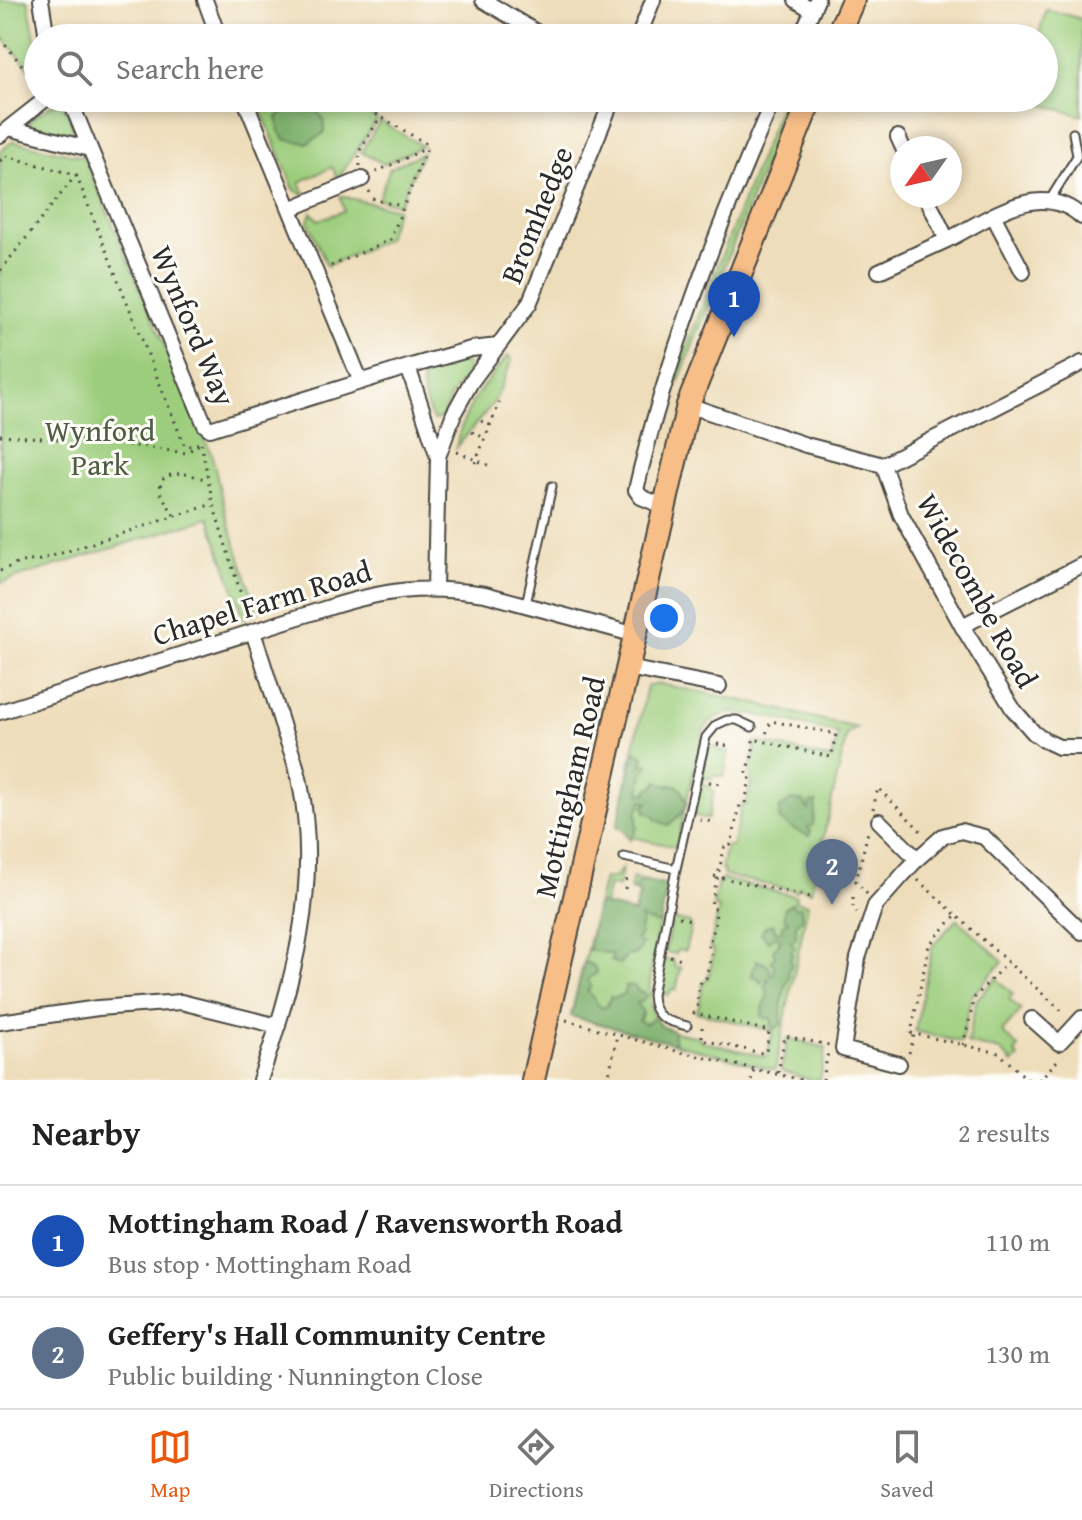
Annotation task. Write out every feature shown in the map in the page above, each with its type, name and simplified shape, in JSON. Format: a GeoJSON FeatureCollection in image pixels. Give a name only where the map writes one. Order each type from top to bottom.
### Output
{"type":"FeatureCollection","features":[{"type":"Feature","properties":{"kind":"main road"},"geometry":{"type":"LineString","coordinates":[[842,24],[853,0]]}},
{"type":"Feature","properties":{"kind":"main road","name":"Mottingham Road"},"geometry":{"type":"LineString","coordinates":[[533,1080],[688,405],[805,112]]}},
{"type":"Feature","properties":{"kind":"street"},"geometry":{"type":"LineString","coordinates":[[41,0],[45,24]]}},
{"type":"Feature","properties":{"kind":"street"},"geometry":{"type":"LineString","coordinates":[[205,0],[214,24]]}},
{"type":"Feature","properties":{"kind":"street"},"geometry":{"type":"LineString","coordinates":[[483,0],[523,24]]}},
{"type":"Feature","properties":{"kind":"street"},"geometry":{"type":"LineString","coordinates":[[644,24],[653,0]]}},
{"type":"Feature","properties":{"kind":"street"},"geometry":{"type":"LineString","coordinates":[[796,0],[814,5],[806,24]]}},
{"type":"Feature","properties":{"kind":"street"},"geometry":{"type":"LineString","coordinates":[[4,131],[29,112]]}},
{"type":"Feature","properties":{"kind":"street","name":"Wynford Way"},"geometry":{"type":"LineString","coordinates":[[75,112],[205,425],[210,429],[361,382]]}},
{"type":"Feature","properties":{"kind":"street"},"geometry":{"type":"LineString","coordinates":[[250,112],[361,382],[471,349],[498,346]]}},
{"type":"Feature","properties":{"kind":"street","name":"Bromhedge"},"geometry":{"type":"LineString","coordinates":[[435,589],[438,457],[460,399],[529,304],[607,112]]}},
{"type":"Feature","properties":{"kind":"street"},"geometry":{"type":"LineString","coordinates":[[665,507],[641,497],[636,490],[647,442],[685,321],[768,112]]}},
{"type":"Feature","properties":{"kind":"street"},"geometry":{"type":"LineString","coordinates":[[4,131],[90,149]]}},
{"type":"Feature","properties":{"kind":"street"},"geometry":{"type":"LineString","coordinates":[[290,209],[362,179]]}},
{"type":"Feature","properties":{"kind":"street"},"geometry":{"type":"LineString","coordinates":[[879,271],[1015,204],[1049,201],[1075,210],[1082,217]]}},
{"type":"Feature","properties":{"kind":"street"},"geometry":{"type":"LineString","coordinates":[[932,208],[947,240]]}},
{"type":"Feature","properties":{"kind":"street"},"geometry":{"type":"LineString","coordinates":[[994,217],[1023,272]]}},
{"type":"Feature","properties":{"kind":"street"},"geometry":{"type":"LineString","coordinates":[[688,405],[806,445],[883,465],[1082,363]]}},
{"type":"Feature","properties":{"kind":"street"},"geometry":{"type":"LineString","coordinates":[[408,367],[438,457]]}},
{"type":"Feature","properties":{"kind":"street","name":"Widecombe Road"},"geometry":{"type":"LineString","coordinates":[[883,465],[901,515],[998,686],[1034,733],[1059,747],[1082,747]]}},
{"type":"Feature","properties":{"kind":"street"},"geometry":{"type":"LineString","coordinates":[[962,626],[1082,565]]}},
{"type":"Feature","properties":{"kind":"street","name":"Chapel Farm Road"},"geometry":{"type":"LineString","coordinates":[[0,712],[375,593],[403,589],[485,594],[636,635]]}},
{"type":"Feature","properties":{"kind":"street"},"geometry":{"type":"LineString","coordinates":[[253,632],[300,781],[309,876],[302,931],[278,1026],[260,1080]]}},
{"type":"Feature","properties":{"kind":"street"},"geometry":{"type":"LineString","coordinates":[[628,668],[719,686]]}},
{"type":"Feature","properties":{"kind":"street"},"geometry":{"type":"LineString","coordinates":[[879,821],[917,859]]}},
{"type":"Feature","properties":{"kind":"street"},"geometry":{"type":"LineString","coordinates":[[899,1057],[843,1049],[858,958],[875,906],[933,843],[952,831],[984,837],[1082,932]]}},
{"type":"Feature","properties":{"kind":"street"},"geometry":{"type":"LineString","coordinates":[[0,1022],[98,1008],[181,1002],[278,1026]]}},
{"type":"Feature","properties":{"kind":"street"},"geometry":{"type":"LineString","coordinates":[[1032,1019],[1059,1043],[1079,1022]]}},
{"type":"Feature","properties":{"kind":"lane"},"geometry":{"type":"LineString","coordinates":[[1049,201],[1077,156],[1073,133]]}},
{"type":"Feature","properties":{"kind":"lane"},"geometry":{"type":"LineString","coordinates":[[526,604],[552,486]]}},
{"type":"Feature","properties":{"kind":"lane"},"geometry":{"type":"LineString","coordinates":[[687,1026],[659,1017],[652,1002],[676,869],[706,737],[716,725],[727,720],[737,720],[752,727]]}},
{"type":"Feature","properties":{"kind":"lane"},"geometry":{"type":"LineString","coordinates":[[624,857],[676,869]]}},
{"type":"Feature","properties":{"kind":"path"},"geometry":{"type":"LineString","coordinates":[[0,39],[24,67]]}},
{"type":"Feature","properties":{"kind":"path"},"geometry":{"type":"LineString","coordinates":[[317,273],[390,240],[427,148],[425,143],[373,112]]}},
{"type":"Feature","properties":{"kind":"path"},"geometry":{"type":"LineString","coordinates":[[362,179],[427,148]]}},
{"type":"Feature","properties":{"kind":"path"},"geometry":{"type":"LineString","coordinates":[[0,161],[6,156],[76,175]]}},
{"type":"Feature","properties":{"kind":"path"},"geometry":{"type":"LineString","coordinates":[[0,271],[76,175]]}},
{"type":"Feature","properties":{"kind":"path"},"geometry":{"type":"LineString","coordinates":[[76,175],[185,447],[201,443]]}},
{"type":"Feature","properties":{"kind":"path"},"geometry":{"type":"LineString","coordinates":[[475,461],[500,401]]}},
{"type":"Feature","properties":{"kind":"path"},"geometry":{"type":"LineString","coordinates":[[481,421],[490,425]]}},
{"type":"Feature","properties":{"kind":"path"},"geometry":{"type":"LineString","coordinates":[[472,432],[485,438]]}},
{"type":"Feature","properties":{"kind":"path"},"geometry":{"type":"LineString","coordinates":[[0,435],[100,442],[186,453],[201,443],[204,437]]}},
{"type":"Feature","properties":{"kind":"path"},"geometry":{"type":"LineString","coordinates":[[201,443],[213,504],[253,632]]}},
{"type":"Feature","properties":{"kind":"path"},"geometry":{"type":"LineString","coordinates":[[457,452],[488,465]]}},
{"type":"Feature","properties":{"kind":"path"},"geometry":{"type":"LineString","coordinates":[[174,515],[161,494],[160,482],[176,473],[210,480]]}},
{"type":"Feature","properties":{"kind":"path"},"geometry":{"type":"LineString","coordinates":[[0,571],[213,504]]}},
{"type":"Feature","properties":{"kind":"path"},"geometry":{"type":"LineString","coordinates":[[702,1027],[701,1039],[765,1053],[770,1032],[694,1014],[711,954],[708,946],[716,910],[711,905],[717,876],[725,845],[731,845],[740,805],[745,803],[750,779],[746,775],[753,739],[831,757],[836,734],[771,721],[766,734]]}},
{"type":"Feature","properties":{"kind":"path"},"geometry":{"type":"LineString","coordinates":[[717,876],[810,897]]}},
{"type":"Feature","properties":{"kind":"path"},"geometry":{"type":"LineString","coordinates":[[625,889],[627,877]]}},
{"type":"Feature","properties":{"kind":"path"},"geometry":{"type":"LineString","coordinates":[[915,877],[1079,1022]]}},
{"type":"Feature","properties":{"kind":"path"},"geometry":{"type":"LineString","coordinates":[[857,913],[853,908],[854,898],[861,900]]}},
{"type":"Feature","properties":{"kind":"path"},"geometry":{"type":"LineString","coordinates":[[899,1057],[911,1053],[914,1034],[911,1033],[929,945],[956,915]]}},
{"type":"Feature","properties":{"kind":"path"},"geometry":{"type":"LineString","coordinates":[[963,1045],[975,997],[1008,961]]}},
{"type":"Feature","properties":{"kind":"path"},"geometry":{"type":"LineString","coordinates":[[548,1015],[802,1080]]}},
{"type":"Feature","properties":{"kind":"path"},"geometry":{"type":"LineString","coordinates":[[914,1034],[999,1053],[1028,1080]]}},
{"type":"Feature","properties":{"kind":"path"},"geometry":{"type":"LineString","coordinates":[[608,1080],[617,1035]]}},
{"type":"Feature","properties":{"kind":"path"},"geometry":{"type":"LineString","coordinates":[[778,1073],[785,1036],[829,1045]]}},
{"type":"Feature","properties":{"kind":"path"},"geometry":{"type":"LineString","coordinates":[[1039,1080],[1068,1049],[1063,1038]]}},
{"type":"Feature","properties":{"kind":"path"},"geometry":{"type":"LineString","coordinates":[[751,1080],[754,1069]]}},
{"type":"Feature","properties":{"kind":"green space"},"geometry":{"type":"Polygon","coordinates":[[[0,0],[28,0],[33,24],[24,24],[24,62],[0,34],[0,0]]]}},
{"type":"Feature","properties":{"kind":"green space"},"geometry":{"type":"Polygon","coordinates":[[[1046,9],[1082,19],[1082,116],[1058,109],[1058,24],[1042,24],[1046,9]]]}},
{"type":"Feature","properties":{"kind":"green space"},"geometry":{"type":"Polygon","coordinates":[[[42,112],[66,112],[72,135],[67,137],[28,128],[30,120],[42,112]]]}},
{"type":"Feature","properties":{"kind":"green space"},"geometry":{"type":"Polygon","coordinates":[[[262,112],[366,112],[377,119],[338,179],[332,167],[300,182],[305,194],[294,189],[262,112]]]}},
{"type":"Feature","properties":{"kind":"green space"},"geometry":{"type":"Polygon","coordinates":[[[283,112],[318,112],[324,120],[324,133],[308,143],[286,140],[279,131],[277,117],[283,112]]]}},
{"type":"Feature","properties":{"kind":"green space"},"geometry":{"type":"Polygon","coordinates":[[[778,112],[785,112],[679,380],[669,392],[778,112]]]}},
{"type":"Feature","properties":{"kind":"green space"},"geometry":{"type":"Polygon","coordinates":[[[380,121],[422,146],[384,164],[361,152],[380,121]]]}},
{"type":"Feature","properties":{"kind":"green space","name":"Wynford Park"},"geometry":{"type":"Polygon","coordinates":[[[13,141],[84,157],[212,456],[226,515],[258,613],[244,618],[209,518],[0,583],[0,152],[13,141]]]}},
{"type":"Feature","properties":{"kind":"green space"},"geometry":{"type":"Polygon","coordinates":[[[422,153],[399,204],[378,199],[390,168],[422,153]]]}},
{"type":"Feature","properties":{"kind":"green space"},"geometry":{"type":"Polygon","coordinates":[[[340,196],[397,209],[383,241],[327,266],[308,222],[311,212],[318,220],[344,211],[340,196]]]}},
{"type":"Feature","properties":{"kind":"green space"},"geometry":{"type":"Polygon","coordinates":[[[508,356],[512,360],[495,401],[456,448],[468,410],[508,356]]]}},
{"type":"Feature","properties":{"kind":"green space"},"geometry":{"type":"Polygon","coordinates":[[[455,358],[463,359],[468,371],[450,397],[443,418],[433,420],[423,394],[423,373],[426,367],[455,358]]]}},
{"type":"Feature","properties":{"kind":"green space"},"geometry":{"type":"Polygon","coordinates":[[[660,684],[857,728],[847,734],[811,891],[799,887],[797,891],[723,875],[724,871],[721,870],[726,846],[732,847],[742,805],[746,805],[752,779],[749,772],[755,752],[754,741],[832,759],[838,733],[755,715],[722,715],[710,722],[702,734],[676,847],[627,836],[624,830],[617,827],[647,686],[660,684]]]}},
{"type":"Feature","properties":{"kind":"green space"},"geometry":{"type":"Polygon","coordinates":[[[708,745],[729,752],[724,777],[702,777],[708,745]]]}},
{"type":"Feature","properties":{"kind":"green space"},"geometry":{"type":"Polygon","coordinates":[[[635,751],[644,756],[642,764],[648,765],[643,773],[640,792],[646,794],[657,781],[664,785],[676,785],[687,803],[681,814],[668,825],[645,812],[643,806],[648,803],[642,801],[637,812],[637,828],[630,840],[624,830],[617,827],[635,751]]]}},
{"type":"Feature","properties":{"kind":"green space"},"geometry":{"type":"Polygon","coordinates":[[[700,783],[711,785],[710,789],[714,791],[708,819],[693,815],[700,783]]]}},
{"type":"Feature","properties":{"kind":"green space"},"geometry":{"type":"Polygon","coordinates":[[[791,800],[804,802],[809,810],[810,803],[816,802],[813,825],[808,828],[811,831],[809,836],[779,819],[780,808],[791,800]]]}},
{"type":"Feature","properties":{"kind":"green space"},"geometry":{"type":"Polygon","coordinates":[[[622,869],[618,887],[609,885],[604,905],[634,913],[640,893],[630,890],[633,878],[667,886],[650,978],[652,1012],[658,1023],[672,1031],[700,1037],[700,1041],[767,1057],[773,1031],[696,1012],[714,952],[710,947],[719,908],[713,906],[718,883],[722,879],[796,896],[795,901],[808,904],[775,1070],[571,1016],[604,878],[614,878],[622,869]]]}},
{"type":"Feature","properties":{"kind":"green space"},"geometry":{"type":"Polygon","coordinates":[[[643,880],[667,886],[660,923],[649,922],[639,916],[642,921],[639,938],[636,938],[637,942],[642,943],[639,951],[632,956],[628,954],[620,964],[611,961],[612,954],[588,950],[597,905],[634,913],[640,893],[634,888],[643,880]]]}},
{"type":"Feature","properties":{"kind":"green space"},"geometry":{"type":"Polygon","coordinates":[[[792,903],[795,908],[801,907],[802,919],[796,924],[796,938],[791,942],[795,947],[791,951],[792,964],[782,999],[782,1024],[774,1029],[770,1018],[761,1016],[768,993],[765,986],[769,979],[763,979],[760,983],[758,977],[752,977],[753,967],[757,964],[756,960],[762,962],[773,975],[773,951],[781,940],[776,936],[768,941],[761,933],[773,924],[776,932],[782,931],[782,925],[788,921],[784,918],[784,909],[792,903]]]}},
{"type":"Feature","properties":{"kind":"green space"},"geometry":{"type":"Polygon","coordinates":[[[672,919],[690,923],[691,926],[685,951],[677,950],[676,954],[665,952],[672,919]]]}},
{"type":"Feature","properties":{"kind":"green space"},"geometry":{"type":"Polygon","coordinates":[[[957,919],[1003,961],[971,997],[961,1042],[915,1031],[933,945],[957,919]]]}},
{"type":"Feature","properties":{"kind":"green space"},"geometry":{"type":"Polygon","coordinates":[[[664,959],[674,961],[677,968],[681,967],[676,991],[672,989],[668,995],[658,993],[664,959]]]}},
{"type":"Feature","properties":{"kind":"green space"},"geometry":{"type":"Polygon","coordinates":[[[584,962],[596,970],[597,973],[588,979],[591,987],[587,990],[601,1008],[607,1006],[610,997],[624,994],[625,986],[634,986],[646,995],[643,1001],[636,1003],[643,1012],[639,1021],[646,1024],[654,1018],[661,1026],[673,1031],[675,1044],[571,1016],[584,962]]]}},
{"type":"Feature","properties":{"kind":"green space"},"geometry":{"type":"Polygon","coordinates":[[[996,978],[1013,994],[1009,999],[1021,1010],[1002,1032],[1019,1048],[1015,1053],[1019,1057],[1013,1063],[1000,1051],[967,1043],[977,999],[996,978]]]}},
{"type":"Feature","properties":{"kind":"green space"},"geometry":{"type":"Polygon","coordinates":[[[788,1038],[826,1048],[820,1080],[781,1071],[788,1038]]]}},
{"type":"Feature","properties":{"kind":"place","name":"Mottingham Road / Ravensworth Road"},"geometry":{"type":"Point","coordinates":[734,337]}},
{"type":"Feature","properties":{"kind":"place","name":"Geffery's Hall Community Centre"},"geometry":{"type":"Point","coordinates":[832,905]}}]}
